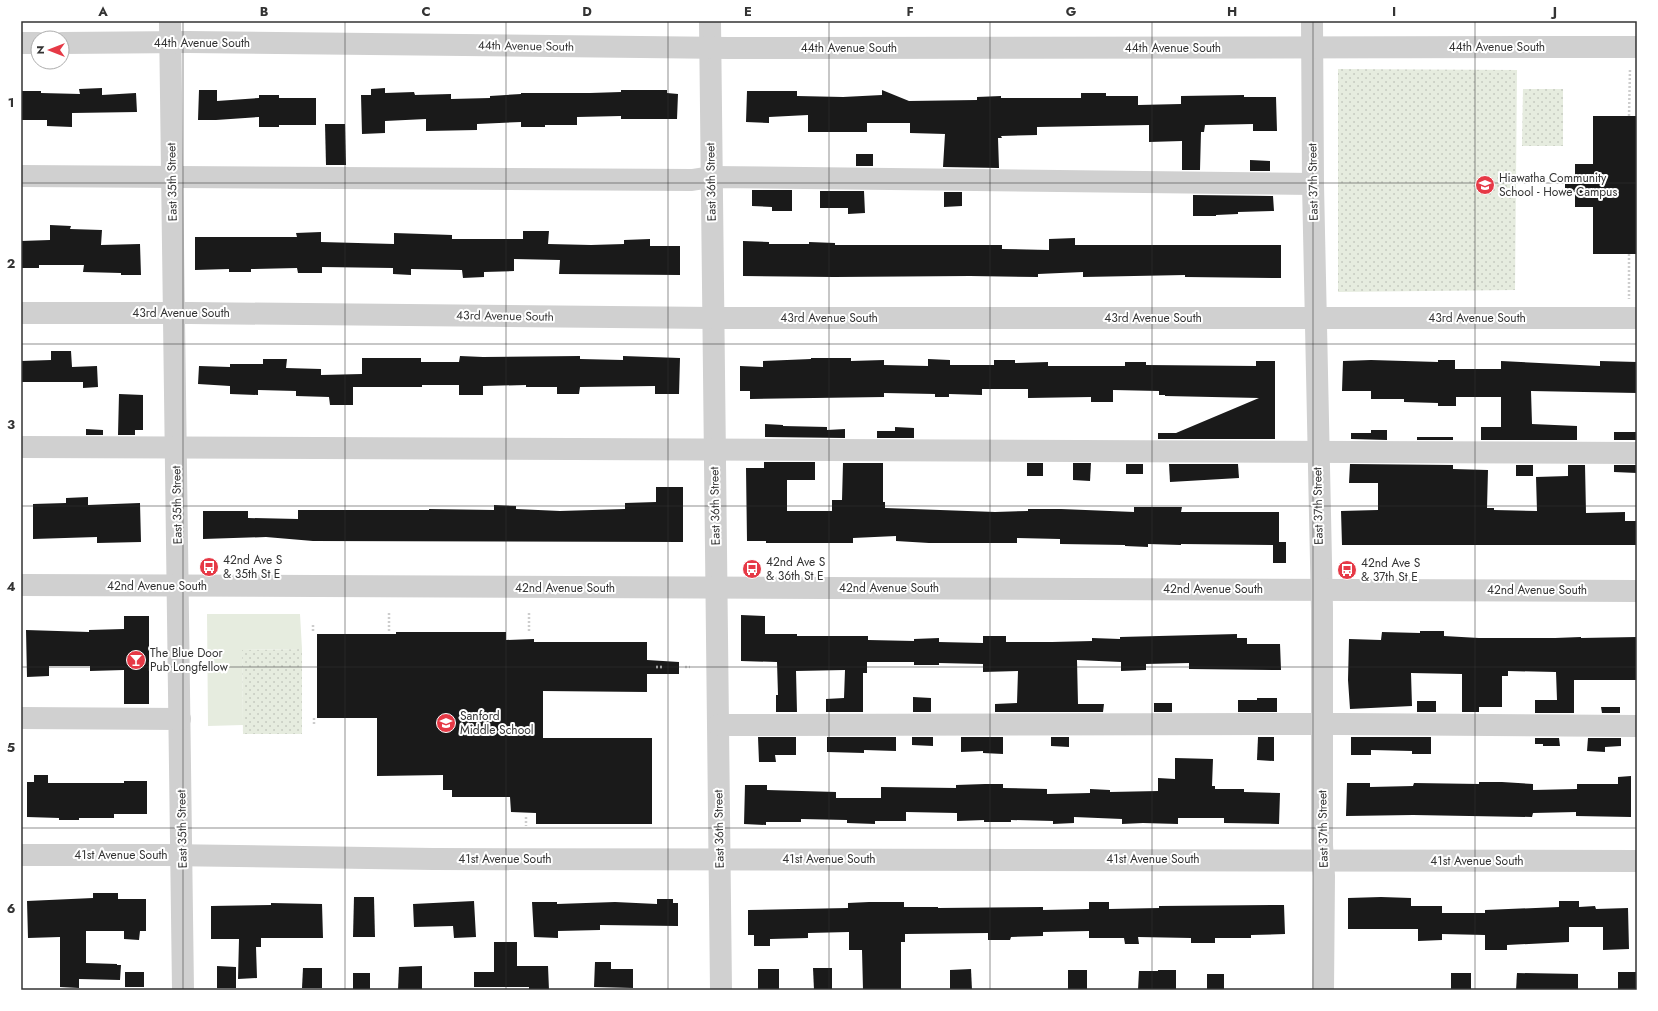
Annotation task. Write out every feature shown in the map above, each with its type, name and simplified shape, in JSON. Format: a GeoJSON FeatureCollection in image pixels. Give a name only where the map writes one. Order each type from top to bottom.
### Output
{"type":"FeatureCollection","features":[{"type":"Feature","properties":{"kind":"street","name":"East 35th Street"},"geometry":{"type":"LineString","coordinates":[[170,21],[179,586],[183,990]]}},
{"type":"Feature","properties":{"kind":"street","name":"East 36th Street"},"geometry":{"type":"LineString","coordinates":[[710,21],[721,990]]}},
{"type":"Feature","properties":{"kind":"street","name":"East 37th Street"},"geometry":{"type":"LineString","coordinates":[[1312,21],[1313,184],[1324,876],[1323,990]]}},
{"type":"Feature","properties":{"kind":"street","name":"44th Avenue South"},"geometry":{"type":"LineString","coordinates":[[70,43],[710,48],[1637,47]]}},
{"type":"Feature","properties":{"kind":"street"},"geometry":{"type":"LineString","coordinates":[[21,176],[692,180],[711,177],[1313,184]]}},
{"type":"Feature","properties":{"kind":"street","name":"43rd Avenue South"},"geometry":{"type":"LineString","coordinates":[[21,313],[714,318],[1633,318]]}},
{"type":"Feature","properties":{"kind":"street"},"geometry":{"type":"LineString","coordinates":[[21,447],[176,449],[210,447],[1637,453]]}},
{"type":"Feature","properties":{"kind":"street","name":"42nd Avenue South"},"geometry":{"type":"LineString","coordinates":[[21,585],[1637,591]]}},
{"type":"Feature","properties":{"kind":"street"},"geometry":{"type":"LineString","coordinates":[[21,718],[180,719]]}},
{"type":"Feature","properties":{"kind":"street"},"geometry":{"type":"LineString","coordinates":[[719,725],[1637,726]]}},
{"type":"Feature","properties":{"kind":"street","name":"41st Avenue South"},"geometry":{"type":"LineString","coordinates":[[21,855],[182,855],[354,858],[1637,861]]}},
{"type":"Feature","properties":{"kind":"path"},"geometry":{"type":"LineString","coordinates":[[1629,116],[1630,69]]}},
{"type":"Feature","properties":{"kind":"path"},"geometry":{"type":"LineString","coordinates":[[1629,254],[1633,318]]}},
{"type":"Feature","properties":{"kind":"path"},"geometry":{"type":"LineString","coordinates":[[389,613],[389,632]]}},
{"type":"Feature","properties":{"kind":"path"},"geometry":{"type":"LineString","coordinates":[[529,631],[530,613]]}},
{"type":"Feature","properties":{"kind":"path"},"geometry":{"type":"LineString","coordinates":[[313,625],[313,633]]}},
{"type":"Feature","properties":{"kind":"path"},"geometry":{"type":"LineString","coordinates":[[656,667],[664,667]]}},
{"type":"Feature","properties":{"kind":"path"},"geometry":{"type":"LineString","coordinates":[[684,667],[690,667]]}},
{"type":"Feature","properties":{"kind":"path"},"geometry":{"type":"LineString","coordinates":[[314,718],[314,724]]}},
{"type":"Feature","properties":{"kind":"path"},"geometry":{"type":"LineString","coordinates":[[526,817],[526,826]]}},
{"type":"Feature","properties":{"kind":"shaded area"},"geometry":{"type":"Polygon","coordinates":[[[1338,69],[1517,70],[1515,290],[1338,292],[1338,69]]]}},
{"type":"Feature","properties":{"kind":"shaded area"},"geometry":{"type":"Polygon","coordinates":[[[1523,89],[1563,89],[1563,146],[1522,146],[1523,89]]]}},
{"type":"Feature","properties":{"kind":"shaded area"},"geometry":{"type":"Polygon","coordinates":[[[207,614],[300,614],[302,649],[242,650],[243,725],[208,726],[207,614]]]}},
{"type":"Feature","properties":{"kind":"shaded area"},"geometry":{"type":"Polygon","coordinates":[[[302,649],[302,734],[243,734],[242,650],[302,649]]]}},
{"type":"Feature","properties":{"kind":"building"},"geometry":{"type":"Polygon","coordinates":[[[102,88],[102,95],[136,93],[137,112],[72,113],[72,127],[47,126],[47,120],[21,120],[21,91],[80,94],[79,89],[102,88]]]}},
{"type":"Feature","properties":{"kind":"building"},"geometry":{"type":"Polygon","coordinates":[[[385,88],[385,93],[414,92],[415,95],[451,94],[451,99],[490,98],[490,96],[521,93],[590,93],[621,92],[621,90],[667,90],[667,93],[678,94],[677,119],[621,119],[621,116],[577,117],[577,125],[521,127],[521,122],[477,124],[477,130],[426,131],[426,119],[385,121],[385,133],[362,134],[361,95],[371,95],[371,89],[385,88]]]}},
{"type":"Feature","properties":{"kind":"building"},"geometry":{"type":"Polygon","coordinates":[[[199,90],[217,90],[217,101],[259,98],[259,95],[279,95],[279,98],[316,98],[316,125],[279,125],[279,127],[259,127],[259,117],[198,120],[199,90]]]}},
{"type":"Feature","properties":{"kind":"building"},"geometry":{"type":"Polygon","coordinates":[[[882,90],[909,101],[977,100],[977,97],[1001,96],[1001,98],[1081,98],[1081,93],[1106,93],[1106,96],[1138,96],[1138,105],[1181,104],[1181,96],[1244,95],[1244,97],[1276,97],[1277,131],[1253,131],[1253,124],[1205,125],[1204,132],[1201,132],[1200,170],[1182,170],[1182,141],[1149,142],[1149,125],[1037,127],[1037,135],[1001,136],[1002,138],[998,138],[999,168],[943,167],[945,134],[910,133],[910,123],[867,123],[867,132],[808,132],[808,115],[769,117],[769,123],[746,122],[747,91],[797,91],[797,96],[843,97],[882,95],[882,90]]]}},
{"type":"Feature","properties":{"kind":"building"},"geometry":{"type":"Polygon","coordinates":[[[1593,116],[1637,116],[1637,254],[1593,254],[1593,207],[1575,207],[1575,192],[1565,192],[1565,179],[1575,179],[1575,164],[1593,164],[1593,116]]]}},
{"type":"Feature","properties":{"kind":"building"},"geometry":{"type":"Polygon","coordinates":[[[325,124],[345,124],[346,165],[326,165],[325,124]]]}},
{"type":"Feature","properties":{"kind":"building"},"geometry":{"type":"Polygon","coordinates":[[[856,154],[873,154],[873,166],[856,166],[856,154]]]}},
{"type":"Feature","properties":{"kind":"building"},"geometry":{"type":"Polygon","coordinates":[[[1250,160],[1270,161],[1270,171],[1250,171],[1250,160]]]}},
{"type":"Feature","properties":{"kind":"building"},"geometry":{"type":"Polygon","coordinates":[[[752,190],[792,190],[792,211],[772,211],[772,207],[752,206],[752,190]]]}},
{"type":"Feature","properties":{"kind":"building"},"geometry":{"type":"Polygon","coordinates":[[[820,191],[864,191],[865,213],[848,214],[848,208],[820,208],[820,191]]]}},
{"type":"Feature","properties":{"kind":"building"},"geometry":{"type":"Polygon","coordinates":[[[944,192],[962,192],[962,206],[944,207],[944,192]]]}},
{"type":"Feature","properties":{"kind":"building"},"geometry":{"type":"Polygon","coordinates":[[[1193,195],[1273,196],[1274,211],[1238,212],[1238,214],[1216,216],[1193,216],[1193,195]]]}},
{"type":"Feature","properties":{"kind":"building"},"geometry":{"type":"Polygon","coordinates":[[[50,225],[71,226],[70,229],[102,230],[101,245],[140,244],[141,275],[83,272],[84,265],[39,265],[39,268],[21,268],[21,241],[50,240],[50,225]]]}},
{"type":"Feature","properties":{"kind":"building"},"geometry":{"type":"Polygon","coordinates":[[[523,231],[549,231],[548,244],[624,244],[624,240],[650,239],[650,246],[680,246],[680,275],[559,274],[560,260],[514,259],[514,271],[484,272],[484,277],[463,278],[462,270],[411,269],[411,275],[393,274],[393,268],[322,267],[322,273],[298,273],[297,268],[251,269],[251,272],[229,272],[229,269],[195,270],[195,237],[297,237],[296,233],[321,232],[321,242],[394,244],[394,233],[452,235],[452,239],[523,239],[523,231]]]}},
{"type":"Feature","properties":{"kind":"building"},"geometry":{"type":"Polygon","coordinates":[[[1075,238],[1075,245],[1281,245],[1281,278],[1185,277],[1185,275],[1083,277],[1083,272],[1038,274],[1038,277],[743,276],[743,241],[769,242],[769,244],[809,244],[809,242],[835,243],[835,245],[1002,245],[1002,249],[1049,250],[1049,239],[1075,238]]]}},
{"type":"Feature","properties":{"kind":"building"},"geometry":{"type":"Polygon","coordinates":[[[51,351],[71,351],[72,367],[97,366],[98,387],[83,388],[83,382],[21,382],[21,361],[51,360],[51,351]]]}},
{"type":"Feature","properties":{"kind":"building"},"geometry":{"type":"Polygon","coordinates":[[[460,356],[580,356],[580,359],[623,360],[623,356],[680,358],[679,394],[655,394],[655,386],[580,387],[579,394],[557,394],[557,387],[526,387],[526,385],[483,386],[483,395],[459,395],[459,385],[422,385],[422,387],[353,387],[353,405],[330,405],[329,397],[296,396],[296,391],[258,390],[258,395],[230,394],[230,386],[198,384],[199,366],[230,367],[230,364],[263,364],[263,359],[287,359],[286,368],[321,369],[321,375],[362,374],[362,358],[421,358],[421,362],[459,362],[460,356]]]}},
{"type":"Feature","properties":{"kind":"building"},"geometry":{"type":"Polygon","coordinates":[[[811,358],[851,358],[851,361],[884,360],[884,365],[928,366],[928,359],[950,360],[950,365],[994,365],[994,360],[1015,360],[1015,363],[1048,362],[1048,366],[1125,366],[1125,362],[1146,362],[1146,365],[1256,366],[1256,361],[1275,361],[1275,439],[1158,439],[1158,433],[1176,433],[1259,398],[1165,396],[1159,395],[1159,391],[1113,390],[1113,402],[1091,402],[1091,397],[1028,398],[1028,389],[982,389],[982,395],[949,394],[949,397],[935,397],[935,394],[884,393],[884,397],[750,399],[750,391],[740,391],[740,366],[763,367],[763,361],[811,358]]]}},
{"type":"Feature","properties":{"kind":"building"},"geometry":{"type":"Polygon","coordinates":[[[1371,360],[1438,362],[1438,360],[1455,360],[1455,369],[1501,369],[1501,361],[1600,366],[1600,361],[1637,362],[1637,393],[1531,391],[1532,424],[1577,426],[1577,440],[1481,440],[1481,427],[1501,427],[1501,397],[1456,397],[1456,406],[1438,406],[1438,403],[1404,402],[1404,399],[1371,399],[1371,391],[1342,391],[1343,361],[1371,360]]]}},
{"type":"Feature","properties":{"kind":"building"},"geometry":{"type":"Polygon","coordinates":[[[119,394],[143,395],[143,430],[135,430],[135,435],[118,435],[119,394]]]}},
{"type":"Feature","properties":{"kind":"building"},"geometry":{"type":"Polygon","coordinates":[[[765,424],[827,427],[827,430],[845,429],[845,438],[765,437],[765,424]]]}},
{"type":"Feature","properties":{"kind":"building"},"geometry":{"type":"Polygon","coordinates":[[[895,427],[914,428],[914,438],[877,438],[877,431],[895,431],[895,427]]]}},
{"type":"Feature","properties":{"kind":"building"},"geometry":{"type":"Polygon","coordinates":[[[86,429],[103,430],[103,435],[86,435],[86,429]]]}},
{"type":"Feature","properties":{"kind":"building"},"geometry":{"type":"Polygon","coordinates":[[[1371,430],[1387,430],[1387,440],[1351,439],[1351,433],[1371,433],[1371,430]]]}},
{"type":"Feature","properties":{"kind":"building"},"geometry":{"type":"Polygon","coordinates":[[[1614,432],[1637,432],[1637,440],[1614,440],[1614,432]]]}},
{"type":"Feature","properties":{"kind":"building"},"geometry":{"type":"Polygon","coordinates":[[[1417,437],[1453,437],[1453,440],[1417,440],[1417,437]]]}},
{"type":"Feature","properties":{"kind":"building"},"geometry":{"type":"Polygon","coordinates":[[[764,462],[815,462],[815,480],[787,480],[787,511],[832,511],[832,500],[842,500],[843,463],[883,463],[883,502],[885,502],[885,508],[995,512],[1028,511],[1028,509],[1061,509],[1134,512],[1134,507],[1182,507],[1181,512],[1279,512],[1279,542],[1286,542],[1286,563],[1273,563],[1273,545],[1148,544],[1148,547],[1125,545],[1060,544],[1060,539],[1017,538],[1017,543],[929,543],[896,541],[896,536],[853,538],[853,543],[766,543],[766,541],[747,541],[746,468],[764,468],[764,462]]]}},
{"type":"Feature","properties":{"kind":"building"},"geometry":{"type":"Polygon","coordinates":[[[1027,463],[1043,463],[1043,476],[1027,476],[1027,463]]]}},
{"type":"Feature","properties":{"kind":"building"},"geometry":{"type":"Polygon","coordinates":[[[1073,463],[1091,463],[1090,481],[1073,480],[1073,463]]]}},
{"type":"Feature","properties":{"kind":"building"},"geometry":{"type":"Polygon","coordinates":[[[1126,464],[1143,464],[1143,474],[1126,474],[1126,464]]]}},
{"type":"Feature","properties":{"kind":"building"},"geometry":{"type":"Polygon","coordinates":[[[1169,464],[1238,464],[1239,478],[1170,482],[1169,464]]]}},
{"type":"Feature","properties":{"kind":"building"},"geometry":{"type":"Polygon","coordinates":[[[1350,464],[1453,465],[1453,469],[1488,470],[1487,508],[1494,508],[1494,510],[1537,511],[1536,477],[1568,476],[1568,465],[1585,465],[1586,513],[1625,512],[1625,521],[1637,521],[1637,545],[1342,545],[1341,511],[1378,510],[1378,483],[1349,483],[1350,464]]]}},
{"type":"Feature","properties":{"kind":"building"},"geometry":{"type":"Polygon","coordinates":[[[1516,465],[1533,465],[1533,476],[1516,476],[1516,465]]]}},
{"type":"Feature","properties":{"kind":"building"},"geometry":{"type":"Polygon","coordinates":[[[1614,465],[1637,465],[1637,473],[1614,472],[1614,465]]]}},
{"type":"Feature","properties":{"kind":"building"},"geometry":{"type":"Polygon","coordinates":[[[656,487],[683,487],[683,542],[313,541],[266,537],[203,539],[203,511],[248,511],[248,518],[298,519],[298,510],[494,510],[494,505],[516,506],[516,509],[560,511],[625,509],[625,503],[656,502],[656,487]]]}},
{"type":"Feature","properties":{"kind":"building"},"geometry":{"type":"Polygon","coordinates":[[[88,497],[88,505],[140,503],[141,542],[97,543],[97,537],[33,539],[33,504],[66,503],[66,498],[88,497]]]}},
{"type":"Feature","properties":{"kind":"building"},"geometry":{"type":"Polygon","coordinates":[[[741,615],[765,616],[765,634],[797,634],[797,636],[868,636],[868,640],[914,641],[914,639],[939,638],[939,642],[983,643],[983,636],[1006,636],[1006,642],[1052,642],[1092,641],[1092,638],[1120,639],[1120,637],[1237,634],[1237,638],[1247,638],[1247,644],[1280,644],[1281,670],[1189,669],[1189,663],[1146,664],[1146,670],[1121,671],[1121,662],[1077,660],[1078,704],[1104,704],[1103,712],[995,712],[995,704],[1017,703],[1018,671],[983,672],[983,664],[939,663],[939,665],[914,665],[914,662],[867,662],[867,673],[863,673],[863,712],[826,712],[826,699],[844,698],[845,670],[796,671],[797,712],[776,712],[776,695],[778,695],[777,662],[741,661],[741,615]]]}},
{"type":"Feature","properties":{"kind":"building"},"geometry":{"type":"Polygon","coordinates":[[[124,616],[149,616],[149,704],[124,704],[124,670],[90,671],[90,666],[49,666],[49,676],[27,677],[26,630],[89,632],[89,630],[124,629],[124,616]]]}},
{"type":"Feature","properties":{"kind":"building"},"geometry":{"type":"Polygon","coordinates":[[[1420,631],[1444,631],[1444,636],[1479,638],[1637,637],[1637,680],[1574,680],[1574,713],[1535,713],[1535,700],[1557,700],[1556,672],[1508,671],[1508,676],[1502,676],[1502,707],[1479,707],[1479,712],[1462,712],[1462,674],[1411,673],[1412,706],[1350,709],[1348,680],[1349,639],[1381,640],[1382,632],[1420,633],[1420,631]]]}},
{"type":"Feature","properties":{"kind":"building"},"geometry":{"type":"Polygon","coordinates":[[[396,632],[506,632],[506,640],[534,639],[534,642],[647,642],[647,660],[679,662],[679,674],[647,674],[647,692],[543,691],[543,738],[652,738],[652,824],[536,824],[536,813],[511,812],[510,797],[452,797],[452,790],[443,790],[443,775],[377,776],[377,718],[317,718],[317,634],[396,634],[396,632]]]}},
{"type":"Feature","properties":{"kind":"building"},"geometry":{"type":"Polygon","coordinates":[[[913,697],[931,698],[931,712],[913,712],[913,697]]]}},
{"type":"Feature","properties":{"kind":"building"},"geometry":{"type":"Polygon","coordinates":[[[1257,698],[1277,698],[1277,712],[1238,712],[1238,700],[1257,700],[1257,698]]]}},
{"type":"Feature","properties":{"kind":"building"},"geometry":{"type":"Polygon","coordinates":[[[1417,701],[1436,701],[1436,712],[1417,712],[1417,701]]]}},
{"type":"Feature","properties":{"kind":"building"},"geometry":{"type":"Polygon","coordinates":[[[1154,703],[1172,703],[1172,712],[1154,712],[1154,703]]]}},
{"type":"Feature","properties":{"kind":"building"},"geometry":{"type":"Polygon","coordinates":[[[1601,707],[1620,707],[1620,713],[1602,713],[1601,707]]]}},
{"type":"Feature","properties":{"kind":"building"},"geometry":{"type":"Polygon","coordinates":[[[758,737],[796,737],[796,755],[775,755],[776,762],[759,762],[758,737]]]}},
{"type":"Feature","properties":{"kind":"building"},"geometry":{"type":"Polygon","coordinates":[[[827,737],[896,737],[896,751],[864,750],[864,753],[827,752],[827,737]]]}},
{"type":"Feature","properties":{"kind":"building"},"geometry":{"type":"Polygon","coordinates":[[[912,737],[933,737],[933,746],[912,745],[912,737]]]}},
{"type":"Feature","properties":{"kind":"building"},"geometry":{"type":"Polygon","coordinates":[[[961,737],[1003,737],[1003,754],[983,753],[983,751],[961,752],[961,737]]]}},
{"type":"Feature","properties":{"kind":"building"},"geometry":{"type":"Polygon","coordinates":[[[1051,737],[1069,737],[1069,747],[1051,746],[1051,737]]]}},
{"type":"Feature","properties":{"kind":"building"},"geometry":{"type":"Polygon","coordinates":[[[1258,737],[1274,737],[1274,761],[1257,760],[1258,737]]]}},
{"type":"Feature","properties":{"kind":"building"},"geometry":{"type":"Polygon","coordinates":[[[1351,737],[1431,737],[1431,754],[1412,754],[1412,751],[1371,750],[1371,755],[1351,755],[1351,737]]]}},
{"type":"Feature","properties":{"kind":"building"},"geometry":{"type":"Polygon","coordinates":[[[1535,738],[1559,738],[1560,746],[1543,746],[1543,744],[1535,744],[1535,738]]]}},
{"type":"Feature","properties":{"kind":"building"},"geometry":{"type":"Polygon","coordinates":[[[1588,738],[1621,738],[1621,746],[1605,747],[1605,752],[1587,751],[1588,738]]]}},
{"type":"Feature","properties":{"kind":"building"},"geometry":{"type":"Polygon","coordinates":[[[1175,758],[1213,759],[1212,786],[1215,786],[1215,789],[1244,789],[1244,792],[1280,793],[1279,824],[1224,823],[1224,818],[1178,818],[1178,824],[1122,824],[1122,819],[1074,817],[1074,823],[1053,824],[1053,821],[1011,820],[1011,822],[984,822],[984,820],[957,821],[957,813],[906,812],[906,821],[875,821],[875,824],[847,823],[847,820],[801,819],[801,822],[766,822],[766,825],[744,824],[745,785],[767,785],[767,790],[836,792],[836,798],[881,798],[881,787],[956,788],[956,785],[985,784],[1003,784],[1003,788],[1047,789],[1047,794],[1090,793],[1090,789],[1110,790],[1110,792],[1158,791],[1158,778],[1175,779],[1175,758]]]}},
{"type":"Feature","properties":{"kind":"building"},"geometry":{"type":"Polygon","coordinates":[[[34,775],[48,775],[48,783],[124,783],[124,781],[147,781],[147,814],[114,814],[114,818],[79,818],[79,820],[27,817],[27,782],[34,782],[34,775]]]}},
{"type":"Feature","properties":{"kind":"building"},"geometry":{"type":"Polygon","coordinates":[[[1631,776],[1631,817],[1576,816],[1576,812],[1533,813],[1532,817],[1413,815],[1346,816],[1347,783],[1370,783],[1370,787],[1413,786],[1414,783],[1479,784],[1479,782],[1502,782],[1533,784],[1533,790],[1577,789],[1577,784],[1618,784],[1618,777],[1631,776]]]}},
{"type":"Feature","properties":{"kind":"building"},"geometry":{"type":"Polygon","coordinates":[[[93,893],[118,893],[118,899],[146,899],[146,931],[140,931],[139,940],[124,939],[124,931],[86,931],[86,963],[121,965],[120,980],[79,979],[79,988],[60,987],[60,937],[28,938],[27,901],[93,898],[93,893]]]}},
{"type":"Feature","properties":{"kind":"building"},"geometry":{"type":"Polygon","coordinates":[[[354,897],[374,897],[375,937],[353,937],[354,897]]]}},
{"type":"Feature","properties":{"kind":"building"},"geometry":{"type":"Polygon","coordinates":[[[1348,898],[1411,898],[1411,906],[1442,906],[1442,913],[1485,913],[1485,910],[1559,907],[1559,901],[1579,901],[1579,907],[1595,906],[1596,909],[1628,908],[1629,949],[1603,950],[1603,927],[1569,927],[1569,942],[1507,945],[1507,950],[1485,950],[1485,935],[1442,934],[1442,940],[1418,941],[1418,929],[1348,929],[1348,898]]]}},
{"type":"Feature","properties":{"kind":"building"},"geometry":{"type":"Polygon","coordinates":[[[657,899],[673,899],[673,903],[678,903],[678,926],[600,925],[600,930],[558,931],[558,938],[534,937],[532,902],[557,902],[557,904],[615,902],[657,904],[657,899]]]}},
{"type":"Feature","properties":{"kind":"building"},"geometry":{"type":"Polygon","coordinates":[[[474,901],[476,937],[454,938],[453,926],[414,927],[413,904],[474,901]]]}},
{"type":"Feature","properties":{"kind":"building"},"geometry":{"type":"Polygon","coordinates":[[[904,902],[904,907],[1043,907],[1043,910],[1089,909],[1089,902],[1109,902],[1109,909],[1159,908],[1159,906],[1284,905],[1285,934],[1251,935],[1251,938],[1215,938],[1215,943],[1191,943],[1191,938],[1138,937],[1139,944],[1125,944],[1124,938],[1089,938],[1089,931],[1043,932],[1043,936],[1011,937],[1010,940],[988,940],[988,933],[905,934],[905,942],[901,942],[901,990],[863,990],[862,950],[849,950],[849,932],[808,933],[808,938],[770,939],[770,946],[754,946],[754,935],[748,935],[748,910],[848,908],[848,903],[904,902]]]}},
{"type":"Feature","properties":{"kind":"building"},"geometry":{"type":"Polygon","coordinates":[[[271,903],[322,904],[323,938],[261,938],[261,947],[256,947],[257,978],[238,979],[239,939],[211,939],[211,906],[271,905],[271,903]]]}},
{"type":"Feature","properties":{"kind":"building"},"geometry":{"type":"Polygon","coordinates":[[[494,942],[517,942],[517,966],[548,966],[549,990],[529,990],[529,987],[474,987],[474,972],[494,972],[494,942]]]}},
{"type":"Feature","properties":{"kind":"building"},"geometry":{"type":"Polygon","coordinates":[[[595,962],[611,962],[611,969],[633,969],[633,988],[594,987],[595,962]]]}},
{"type":"Feature","properties":{"kind":"building"},"geometry":{"type":"Polygon","coordinates":[[[217,966],[236,967],[236,988],[217,988],[217,966]]]}},
{"type":"Feature","properties":{"kind":"building"},"geometry":{"type":"Polygon","coordinates":[[[422,966],[422,990],[398,990],[399,967],[422,966]]]}},
{"type":"Feature","properties":{"kind":"building"},"geometry":{"type":"Polygon","coordinates":[[[303,968],[322,968],[322,988],[302,988],[303,968]]]}},
{"type":"Feature","properties":{"kind":"building"},"geometry":{"type":"Polygon","coordinates":[[[813,968],[832,968],[832,990],[814,990],[813,968]]]}},
{"type":"Feature","properties":{"kind":"building"},"geometry":{"type":"Polygon","coordinates":[[[758,969],[779,969],[779,990],[758,990],[758,969]]]}},
{"type":"Feature","properties":{"kind":"building"},"geometry":{"type":"Polygon","coordinates":[[[971,969],[972,990],[950,990],[950,970],[971,969]]]}},
{"type":"Feature","properties":{"kind":"building"},"geometry":{"type":"Polygon","coordinates":[[[1068,970],[1087,970],[1087,990],[1068,990],[1068,970]]]}},
{"type":"Feature","properties":{"kind":"building"},"geometry":{"type":"Polygon","coordinates":[[[1176,970],[1176,990],[1138,990],[1139,971],[1176,970]]]}},
{"type":"Feature","properties":{"kind":"building"},"geometry":{"type":"Polygon","coordinates":[[[125,972],[144,972],[144,987],[125,987],[125,972]]]}},
{"type":"Feature","properties":{"kind":"building"},"geometry":{"type":"Polygon","coordinates":[[[1618,972],[1637,972],[1637,990],[1618,990],[1618,972]]]}},
{"type":"Feature","properties":{"kind":"building"},"geometry":{"type":"Polygon","coordinates":[[[353,973],[370,973],[370,989],[353,989],[353,973]]]}},
{"type":"Feature","properties":{"kind":"building"},"geometry":{"type":"Polygon","coordinates":[[[1451,973],[1471,973],[1471,990],[1451,990],[1451,973]]]}},
{"type":"Feature","properties":{"kind":"building"},"geometry":{"type":"Polygon","coordinates":[[[1517,973],[1578,974],[1578,990],[1516,990],[1517,973]]]}},
{"type":"Feature","properties":{"kind":"building"},"geometry":{"type":"Polygon","coordinates":[[[1207,974],[1224,974],[1224,990],[1207,990],[1207,974]]]}},
{"type":"Feature","properties":{"kind":"place","name":"Hiawatha Community School - Howe Campus"},"geometry":{"type":"Point","coordinates":[1485,185]}},
{"type":"Feature","properties":{"kind":"place","name":"42nd Ave S & 35th St E"},"geometry":{"type":"Point","coordinates":[209,567]}},
{"type":"Feature","properties":{"kind":"place","name":"42nd Ave S & 36th St E"},"geometry":{"type":"Point","coordinates":[752,569]}},
{"type":"Feature","properties":{"kind":"place","name":"42nd Ave S & 37th St E"},"geometry":{"type":"Point","coordinates":[1347,570]}},
{"type":"Feature","properties":{"kind":"place","name":"The Blue Door Pub Longfellow"},"geometry":{"type":"Point","coordinates":[136,660]}},
{"type":"Feature","properties":{"kind":"place","name":"Sanford Middle School"},"geometry":{"type":"Point","coordinates":[446,723]}}]}
